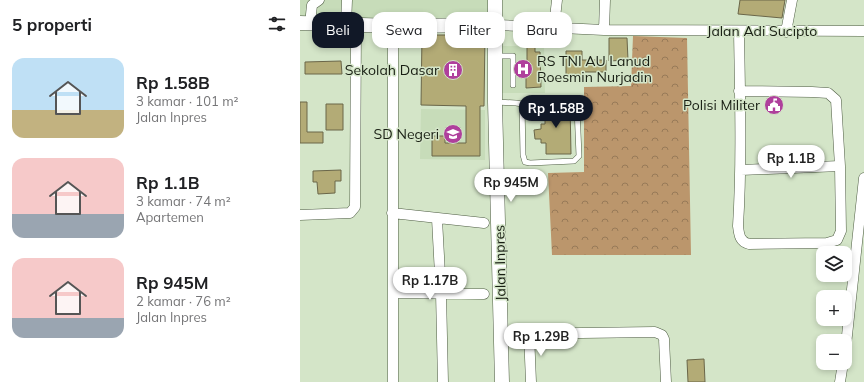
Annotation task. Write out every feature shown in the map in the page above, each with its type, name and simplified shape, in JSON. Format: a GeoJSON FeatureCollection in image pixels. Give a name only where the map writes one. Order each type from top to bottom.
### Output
{"type":"FeatureCollection","features":[{"type":"Feature","properties":{"kind":"main road","name":"Jalan Inpres"},"geometry":{"type":"LineString","coordinates":[[495,0],[496,12]]}},
{"type":"Feature","properties":{"kind":"main road","name":"Jalan Inpres"},"geometry":{"type":"LineString","coordinates":[[496,48],[495,102],[502,382]]}},
{"type":"Feature","properties":{"kind":"street"},"geometry":{"type":"LineString","coordinates":[[305,23],[312,4],[319,0]]}},
{"type":"Feature","properties":{"kind":"street"},"geometry":{"type":"LineString","coordinates":[[347,0],[349,12]]}},
{"type":"Feature","properties":{"kind":"street"},"geometry":{"type":"LineString","coordinates":[[555,12],[556,0]]}},
{"type":"Feature","properties":{"kind":"street"},"geometry":{"type":"LineString","coordinates":[[604,30],[605,0]]}},
{"type":"Feature","properties":{"kind":"street"},"geometry":{"type":"LineString","coordinates":[[786,32],[792,0]]}},
{"type":"Feature","properties":{"kind":"street","name":"Jalan Adi Sucipto"},"geometry":{"type":"LineString","coordinates":[[572,28],[604,30],[786,32],[864,31]]}},
{"type":"Feature","properties":{"kind":"street"},"geometry":{"type":"LineString","coordinates":[[739,31],[741,170],[738,226],[739,235],[744,243],[827,243],[837,240],[841,231],[840,166],[836,100],[828,93],[740,91]]}},
{"type":"Feature","properties":{"kind":"street"},"geometry":{"type":"LineString","coordinates":[[300,215],[350,213],[355,207],[352,48]]}},
{"type":"Feature","properties":{"kind":"street"},"geometry":{"type":"LineString","coordinates":[[393,48],[393,382]]}},
{"type":"Feature","properties":{"kind":"street"},"geometry":{"type":"LineString","coordinates":[[741,170],[840,166]]}},
{"type":"Feature","properties":{"kind":"street"},"geometry":{"type":"LineString","coordinates":[[847,334],[864,178]]}},
{"type":"Feature","properties":{"kind":"street"},"geometry":{"type":"LineString","coordinates":[[392,213],[484,223]]}},
{"type":"Feature","properties":{"kind":"street"},"geometry":{"type":"LineString","coordinates":[[437,219],[441,293],[443,382]]}},
{"type":"Feature","properties":{"kind":"street"},"geometry":{"type":"LineString","coordinates":[[394,293],[484,294]]}},
{"type":"Feature","properties":{"kind":"street"},"geometry":{"type":"LineString","coordinates":[[501,334],[655,332],[662,335],[664,338],[666,382]]}},
{"type":"Feature","properties":{"kind":"street"},"geometry":{"type":"LineString","coordinates":[[529,333],[531,382]]}},
{"type":"Feature","properties":{"kind":"street"},"geometry":{"type":"LineString","coordinates":[[840,382],[842,370]]}},
{"type":"Feature","properties":{"kind":"lane"},"geometry":{"type":"LineString","coordinates":[[496,56],[512,56],[513,85]]}},
{"type":"Feature","properties":{"kind":"lane"},"geometry":{"type":"LineString","coordinates":[[495,102],[522,104],[523,155],[525,162],[530,163],[577,159],[577,108]]}},
{"type":"Feature","properties":{"kind":"shaded area"},"geometry":{"type":"Polygon","coordinates":[[[300,0],[488,0],[488,12],[445,12],[445,20],[437,19],[437,12],[372,12],[372,19],[364,19],[364,12],[312,12],[312,18],[300,18],[300,0]]]}},
{"type":"Feature","properties":{"kind":"shaded area","name":"RS TNI AU Lanud Roesmin Nurjadin"},"geometry":{"type":"Polygon","coordinates":[[[505,46],[513,46],[513,48],[544,48],[545,93],[502,93],[502,48],[505,48],[505,46]]]}},
{"type":"Feature","properties":{"kind":"shaded area","name":"SD Negeri"},"geometry":{"type":"Polygon","coordinates":[[[421,109],[485,110],[485,160],[420,159],[421,109]]]}},
{"type":"Feature","properties":{"kind":"green space"},"geometry":{"type":"Polygon","coordinates":[[[633,36],[687,38],[691,255],[552,255],[548,173],[584,172],[584,87],[631,86],[633,36]]]}},
{"type":"Feature","properties":{"kind":"building"},"geometry":{"type":"Polygon","coordinates":[[[740,0],[785,0],[782,18],[738,14],[740,0]]]}},
{"type":"Feature","properties":{"kind":"building","name":"Sekolah Dasar"},"geometry":{"type":"Polygon","coordinates":[[[437,35],[445,35],[445,48],[485,48],[484,106],[480,106],[480,156],[432,156],[432,136],[445,136],[445,143],[466,143],[466,106],[421,105],[422,48],[437,48],[437,35]]]}},
{"type":"Feature","properties":{"kind":"building"},"geometry":{"type":"Polygon","coordinates":[[[609,38],[627,38],[628,60],[609,61],[609,38]]]}},
{"type":"Feature","properties":{"kind":"building"},"geometry":{"type":"Polygon","coordinates":[[[527,48],[535,48],[535,52],[540,52],[541,87],[526,88],[526,78],[521,78],[521,64],[527,64],[527,48]]]}},
{"type":"Feature","properties":{"kind":"building"},"geometry":{"type":"Polygon","coordinates":[[[566,51],[582,51],[582,60],[606,60],[606,72],[582,72],[582,76],[566,76],[566,51]]]}},
{"type":"Feature","properties":{"kind":"building"},"geometry":{"type":"Polygon","coordinates":[[[341,61],[342,74],[305,74],[305,62],[341,61]]]}},
{"type":"Feature","properties":{"kind":"building"},"geometry":{"type":"Polygon","coordinates":[[[300,102],[307,102],[307,132],[323,132],[323,143],[300,143],[300,102]]]}},
{"type":"Feature","properties":{"kind":"building"},"geometry":{"type":"Polygon","coordinates":[[[570,103],[571,154],[546,154],[546,143],[541,143],[541,139],[535,139],[534,130],[541,129],[541,124],[545,124],[545,104],[570,103]]]}},
{"type":"Feature","properties":{"kind":"building"},"geometry":{"type":"Polygon","coordinates":[[[326,104],[343,104],[343,130],[326,130],[326,104]]]}},
{"type":"Feature","properties":{"kind":"building"},"geometry":{"type":"Polygon","coordinates":[[[341,170],[341,181],[335,181],[335,193],[318,194],[317,182],[313,182],[313,171],[341,170]]]}},
{"type":"Feature","properties":{"kind":"building"},"geometry":{"type":"Polygon","coordinates":[[[704,359],[705,382],[688,382],[687,360],[704,359]]]}},
{"type":"Feature","properties":{"kind":"place","name":"RS TNI AU Lanud Roesmin Nurjadin"},"geometry":{"type":"Point","coordinates":[523,69]}},
{"type":"Feature","properties":{"kind":"place","name":"Sekolah Dasar"},"geometry":{"type":"Point","coordinates":[453,70]}},
{"type":"Feature","properties":{"kind":"place","name":"Polisi Militer"},"geometry":{"type":"Point","coordinates":[774,105]}},
{"type":"Feature","properties":{"kind":"place","name":"SD Negeri"},"geometry":{"type":"Point","coordinates":[453,134]}}]}
